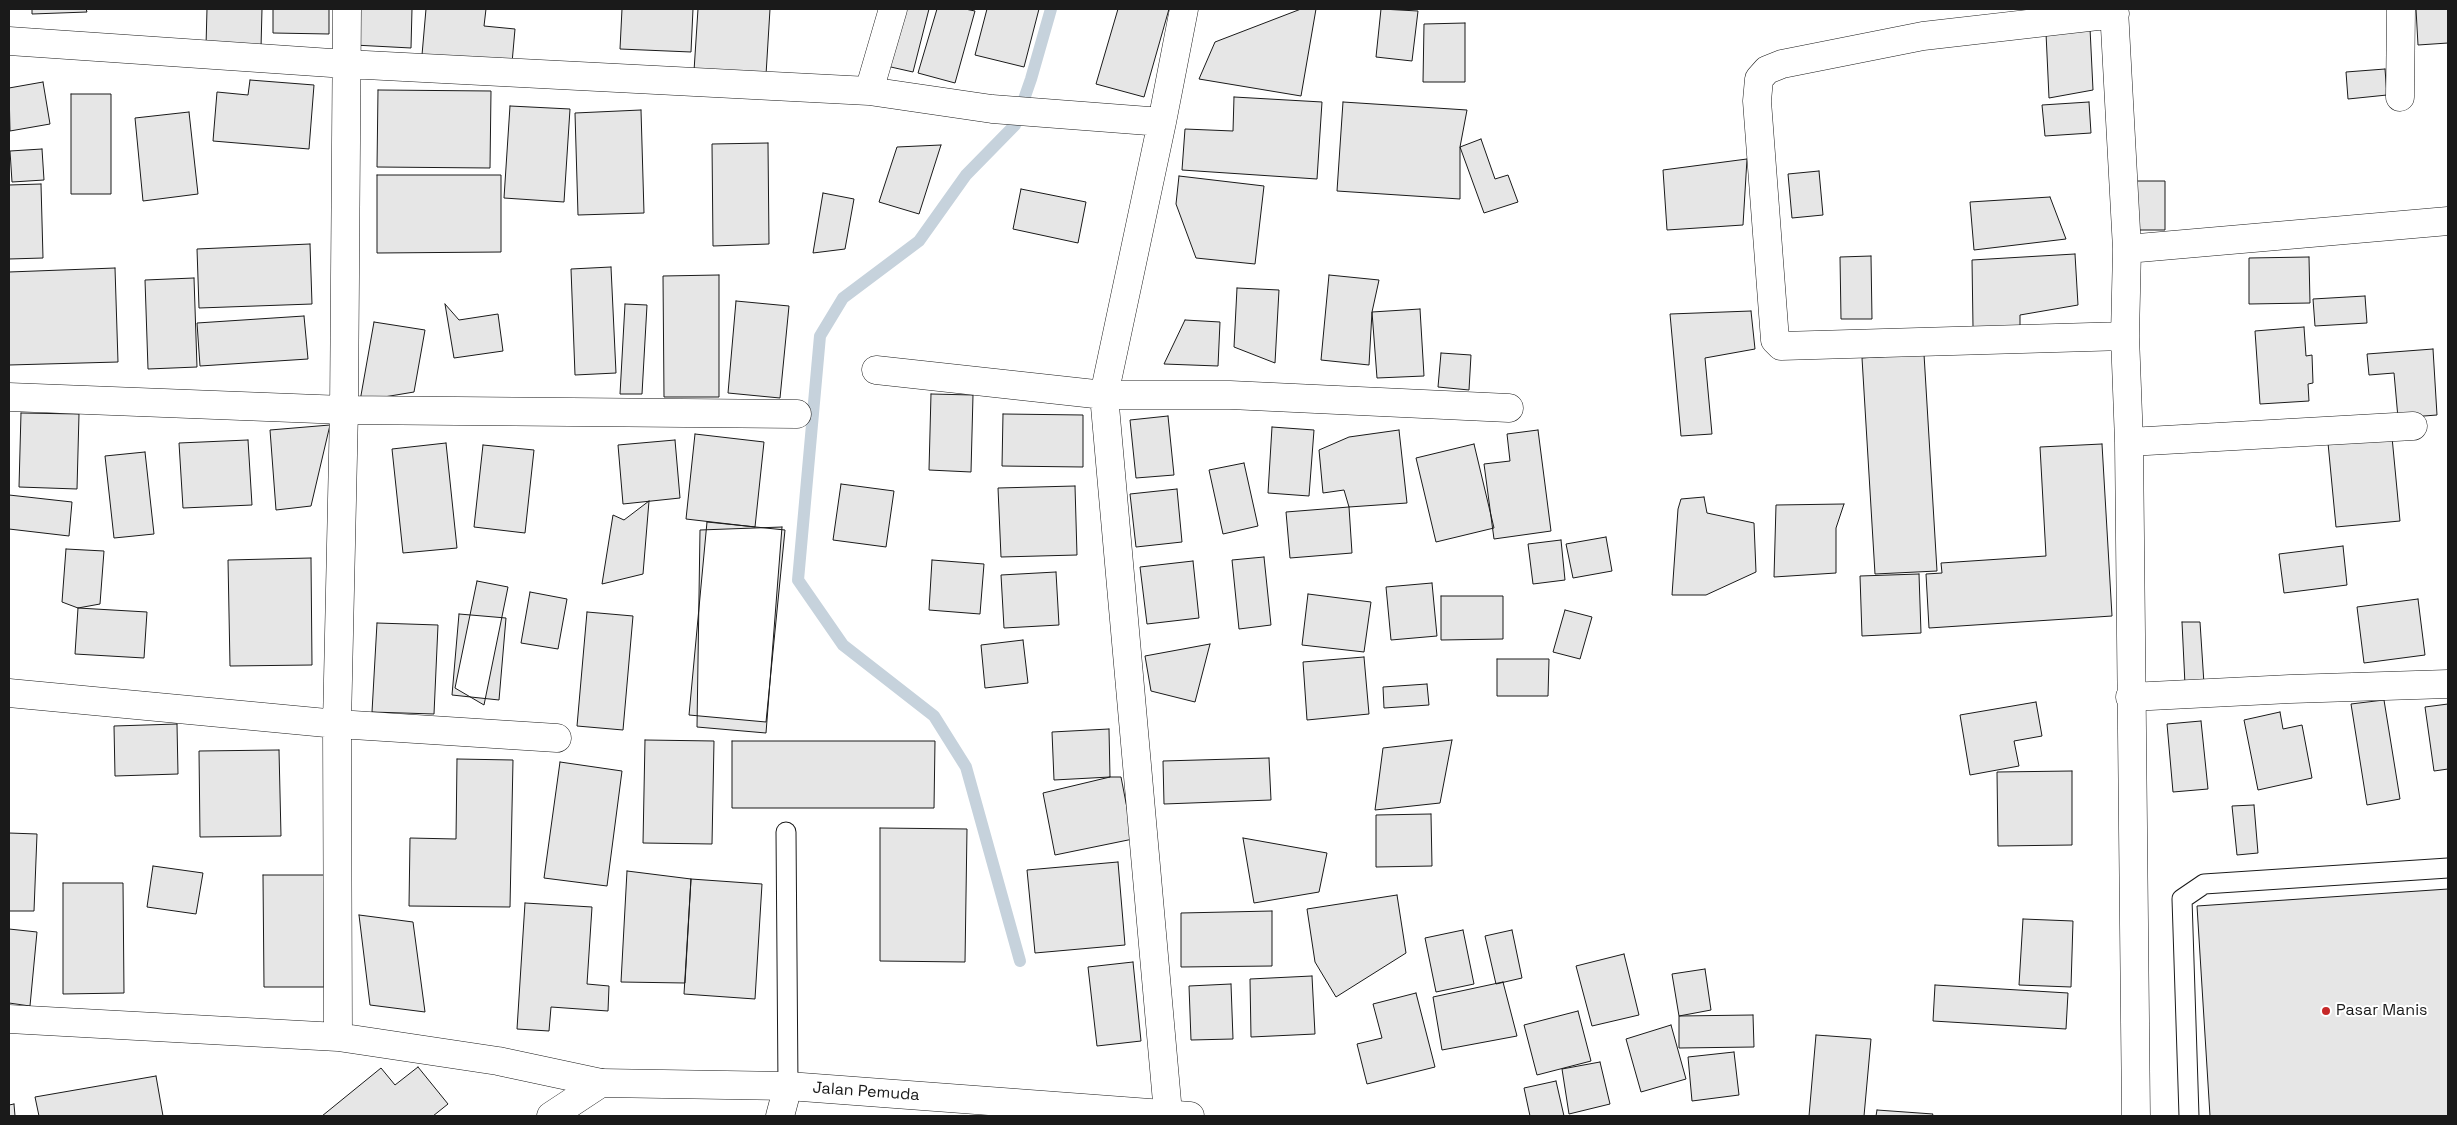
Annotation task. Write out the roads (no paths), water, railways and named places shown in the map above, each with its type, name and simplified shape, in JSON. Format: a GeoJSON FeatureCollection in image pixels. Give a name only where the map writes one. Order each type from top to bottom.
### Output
{"type":"FeatureCollection","features":[{"type":"Feature","properties":{"kind":"street"},"geometry":{"type":"LineString","coordinates":[[338,1037],[337,724],[344,410],[347,9]]}},
{"type":"Feature","properties":{"kind":"street"},"geometry":{"type":"LineString","coordinates":[[869,91],[893,9]]}},
{"type":"Feature","properties":{"kind":"street"},"geometry":{"type":"LineString","coordinates":[[1179,1115],[1104,395],[1184,9]]}},
{"type":"Feature","properties":{"kind":"street"},"geometry":{"type":"LineString","coordinates":[[2400,97],[2401,9]]}},
{"type":"Feature","properties":{"kind":"street"},"geometry":{"type":"LineString","coordinates":[[2125,336],[1781,346],[1775,340],[1774,334],[1757,101],[1759,79],[1767,70],[1782,64],[1923,36],[2114,12],[2127,249],[2125,336],[2129,442],[2130,697],[2136,1116]]}},
{"type":"Feature","properties":{"kind":"street"},"geometry":{"type":"LineString","coordinates":[[9,41],[346,64],[869,91],[992,109],[1065,113],[1162,122]]}},
{"type":"Feature","properties":{"kind":"street"},"geometry":{"type":"LineString","coordinates":[[2127,249],[2448,221]]}},
{"type":"Feature","properties":{"kind":"street"},"geometry":{"type":"LineString","coordinates":[[876,370],[1104,395],[1230,395],[1509,408]]}},
{"type":"Feature","properties":{"kind":"street"},"geometry":{"type":"LineString","coordinates":[[9,397],[344,410],[797,414]]}},
{"type":"Feature","properties":{"kind":"street"},"geometry":{"type":"LineString","coordinates":[[2129,442],[2413,426]]}},
{"type":"Feature","properties":{"kind":"street"},"geometry":{"type":"LineString","coordinates":[[2130,697],[2290,688],[2448,684]]}},
{"type":"Feature","properties":{"kind":"street"},"geometry":{"type":"LineString","coordinates":[[9,693],[337,724],[557,738]]}},
{"type":"Feature","properties":{"kind":"street","name":"Jalan Pemuda"},"geometry":{"type":"LineString","coordinates":[[9,1019],[338,1037],[498,1061],[602,1083],[788,1086],[1179,1115]]}},
{"type":"Feature","properties":{"kind":"street"},"geometry":{"type":"LineString","coordinates":[[551,1116],[602,1083]]}},
{"type":"Feature","properties":{"kind":"street"},"geometry":{"type":"LineString","coordinates":[[780,1116],[788,1086]]}},
{"type":"Feature","properties":{"kind":"lane"},"geometry":{"type":"LineString","coordinates":[[786,832],[788,1086]]}},
{"type":"Feature","properties":{"kind":"lane"},"geometry":{"type":"LineString","coordinates":[[2190,1116],[2182,899],[2204,884],[2448,868]]}},
{"type":"Feature","properties":{"kind":"waterway"},"geometry":{"type":"LineString","coordinates":[[1020,961],[966,767],[934,716],[843,645],[798,580],[820,336],[843,298],[919,241],[966,175],[1015,125],[1031,79],[1051,9]]}},
{"type":"Feature","properties":{"kind":"place","name":"Pasar Manis"},"geometry":{"type":"Point","coordinates":[2326,1011]}}]}
